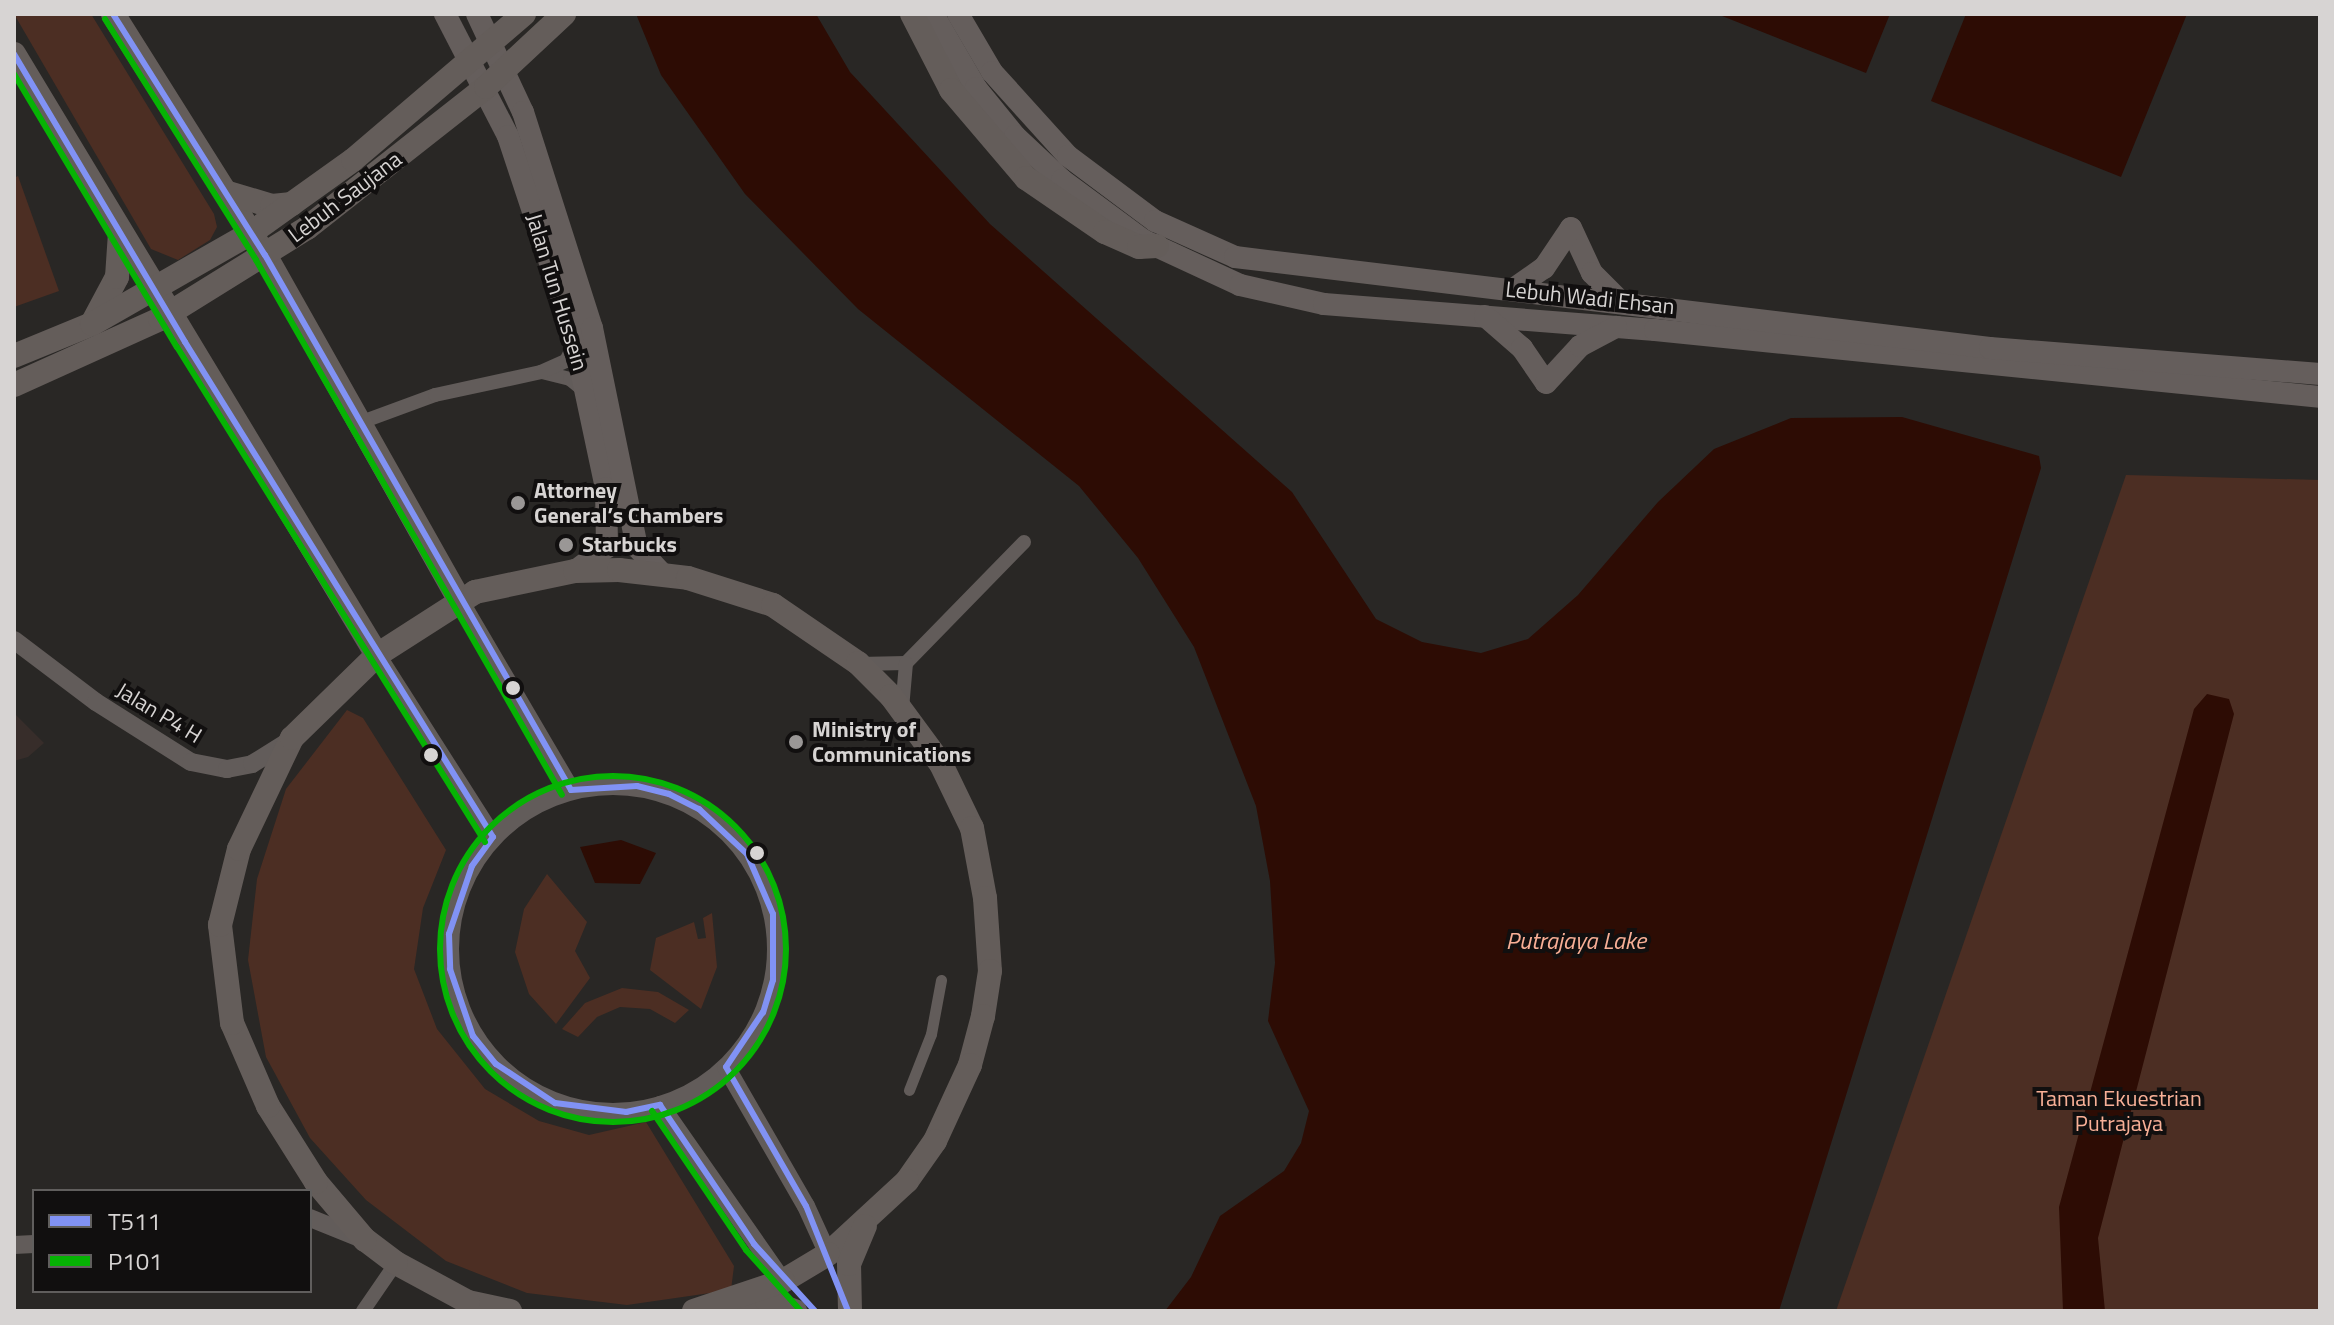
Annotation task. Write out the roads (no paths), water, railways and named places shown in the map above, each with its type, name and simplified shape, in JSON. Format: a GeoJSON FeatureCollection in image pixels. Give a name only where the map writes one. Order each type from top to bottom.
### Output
{"type":"FeatureCollection","features":[{"type":"Feature","properties":{"kind":"main road"},"geometry":{"type":"LineString","coordinates":[[113,14],[265,255],[459,599]]}},
{"type":"Feature","properties":{"kind":"main road","name":"Jalan Tun Hussein"},"geometry":{"type":"LineString","coordinates":[[445,14],[486,87],[508,136],[575,343],[606,488],[607,547],[575,571]]}},
{"type":"Feature","properties":{"kind":"main road","name":"Jalan Tun Hussein"},"geometry":{"type":"LineString","coordinates":[[477,14],[506,68],[592,328],[637,547],[660,572]]}},
{"type":"Feature","properties":{"kind":"main road","name":"Lebuh Saujana"},"geometry":{"type":"LineString","coordinates":[[14,385],[168,314],[307,228],[486,87],[564,14]]}},
{"type":"Feature","properties":{"kind":"main road"},"geometry":{"type":"LineString","coordinates":[[912,14],[951,90],[1007,158],[1093,225],[1139,247],[1157,246]]}},
{"type":"Feature","properties":{"kind":"main road","name":"Lebuh Wadi Ehsan"},"geometry":{"type":"LineString","coordinates":[[933,14],[949,49],[1015,136],[1101,211],[1157,246],[1240,285],[1324,304],[1617,327],[2320,397]]}},
{"type":"Feature","properties":{"kind":"main road","name":"Lebuh Wadi Ehsan"},"geometry":{"type":"LineString","coordinates":[[958,14],[992,72],[1068,156],[1155,221],[1193,241],[1235,257],[1314,270],[1620,301],[1990,348],[2320,374]]}},
{"type":"Feature","properties":{"kind":"main road","name":"Lebuh Saujana"},"geometry":{"type":"LineString","coordinates":[[14,356],[92,324],[155,291],[251,233],[473,63],[519,20]]}},
{"type":"Feature","properties":{"kind":"main road"},"geometry":{"type":"LineString","coordinates":[[14,54],[168,314],[377,655]]}},
{"type":"Feature","properties":{"kind":"main road"},"geometry":{"type":"LineString","coordinates":[[225,192],[272,206],[292,204]]}},
{"type":"Feature","properties":{"kind":"main road"},"geometry":{"type":"LineString","coordinates":[[283,286],[307,228]]}},
{"type":"Feature","properties":{"kind":"main road"},"geometry":{"type":"LineString","coordinates":[[1512,290],[1544,268],[1571,228],[1592,273],[1620,301]]}},
{"type":"Feature","properties":{"kind":"main road"},"geometry":{"type":"LineString","coordinates":[[92,324],[117,277],[120,233]]}},
{"type":"Feature","properties":{"kind":"main road"},"geometry":{"type":"LineString","coordinates":[[1485,316],[1522,348],[1546,383],[1580,346],[1617,327]]}},
{"type":"Feature","properties":{"kind":"main road"},"geometry":{"type":"LineString","coordinates":[[132,332],[185,342]]}},
{"type":"Feature","properties":{"kind":"main road"},"geometry":{"type":"LineString","coordinates":[[510,1311],[468,1302],[396,1263],[365,1240],[316,1182],[268,1106],[232,1023],[222,972],[220,925],[230,879],[255,810],[292,738],[377,655],[459,599],[500,584],[575,571],[660,572],[773,605],[858,663],[902,709],[941,764],[972,828],[985,898],[990,971],[970,1065],[940,1134],[907,1181],[828,1254],[783,1281],[704,1309]]}},
{"type":"Feature","properties":{"kind":"main road"},"geometry":{"type":"LineString","coordinates":[[849,1311],[849,1264],[868,1220]]}},
{"type":"Feature","properties":{"kind":"main road"},"geometry":{"type":"LineString","coordinates":[[828,1254],[849,1311]]}},
{"type":"Feature","properties":{"kind":"main road"},"geometry":{"type":"LineString","coordinates":[[783,1281],[815,1311]]}},
{"type":"Feature","properties":{"kind":"main road"},"geometry":{"type":"LineString","coordinates":[[704,1309],[767,1301],[795,1311]]}},
{"type":"Feature","properties":{"kind":"street"},"geometry":{"type":"LineString","coordinates":[[359,423],[435,395],[541,372],[566,361],[575,343]]}},
{"type":"Feature","properties":{"kind":"street"},"geometry":{"type":"LineString","coordinates":[[541,372],[570,379],[585,391]]}},
{"type":"Feature","properties":{"kind":"street"},"geometry":{"type":"LineString","coordinates":[[902,709],[906,663],[1024,542]]}},
{"type":"Feature","properties":{"kind":"street"},"geometry":{"type":"LineString","coordinates":[[459,599],[571,790]]}},
{"type":"Feature","properties":{"kind":"street","name":"Jalan P4 H"},"geometry":{"type":"LineString","coordinates":[[14,640],[96,702],[191,762],[227,769],[252,764],[292,738]]}},
{"type":"Feature","properties":{"kind":"street"},"geometry":{"type":"LineString","coordinates":[[377,655],[493,837]]}},
{"type":"Feature","properties":{"kind":"street"},"geometry":{"type":"LineString","coordinates":[[858,663],[906,663]]}},
{"type":"Feature","properties":{"kind":"street"},"geometry":{"type":"LineString","coordinates":[[637,786],[679,799],[725,829],[763,883],[774,925],[773,980],[758,1022],[726,1067],[695,1090],[660,1105],[614,1112],[555,1103],[496,1064],[473,1036],[455,993],[449,934],[457,898],[493,837],[530,808],[571,790],[637,786]]}},
{"type":"Feature","properties":{"kind":"street"},"geometry":{"type":"LineString","coordinates":[[909,1090],[931,1034],[941,980]]}},
{"type":"Feature","properties":{"kind":"street"},"geometry":{"type":"LineString","coordinates":[[726,1067],[806,1206],[828,1254]]}},
{"type":"Feature","properties":{"kind":"street"},"geometry":{"type":"LineString","coordinates":[[660,1105],[783,1281]]}},
{"type":"Feature","properties":{"kind":"street"},"geometry":{"type":"LineString","coordinates":[[312,1219],[365,1240]]}},
{"type":"Feature","properties":{"kind":"street"},"geometry":{"type":"LineString","coordinates":[[363,1311],[396,1263]]}},
{"type":"Feature","properties":{"kind":"water","name":"Putrajaya Lake"},"geometry":{"type":"Polygon","coordinates":[[[636,14],[816,14],[850,72],[990,224],[1292,492],[1376,619],[1422,642],[1481,653],[1528,639],[1578,595],[1658,502],[1714,449],[1791,418],[1902,417],[2039,456],[2041,468],[1779,1311],[1165,1311],[1191,1277],[1220,1216],[1284,1171],[1301,1143],[1309,1111],[1268,1021],[1275,963],[1270,881],[1256,806],[1194,647],[1138,558],[1079,486],[858,309],[745,194],[661,75],[636,14]]]}},
{"type":"Feature","properties":{"kind":"water"},"geometry":{"type":"Polygon","coordinates":[[[1717,14],[1890,14],[1866,73],[1717,14]]]}},
{"type":"Feature","properties":{"kind":"water"},"geometry":{"type":"Polygon","coordinates":[[[1966,14],[2187,14],[2121,177],[1931,101],[1966,14]]]}},
{"type":"Feature","properties":{"kind":"water"},"geometry":{"type":"Polygon","coordinates":[[[2207,694],[2229,699],[2234,714],[2098,1238],[2105,1311],[2063,1311],[2059,1207],[2194,709],[2207,694]]]}},
{"type":"Feature","properties":{"kind":"water"},"geometry":{"type":"Polygon","coordinates":[[[621,840],[656,853],[640,884],[595,883],[580,847],[621,840]]]}},
{"type":"Feature","properties":{"kind":"place","name":"Attorney General’s Chambers"},"geometry":{"type":"Point","coordinates":[518,503]}},
{"type":"Feature","properties":{"kind":"place","name":"Starbucks"},"geometry":{"type":"Point","coordinates":[566,545]}},
{"type":"Feature","properties":{"kind":"place","name":"Ministry of Communications"},"geometry":{"type":"Point","coordinates":[796,742]}},
{"type":"Feature","properties":{"kind":"park label","name":"Taman Ekuestrian Putrajaya"},"geometry":{"type":"Point","coordinates":[2119,1110]}}]}
